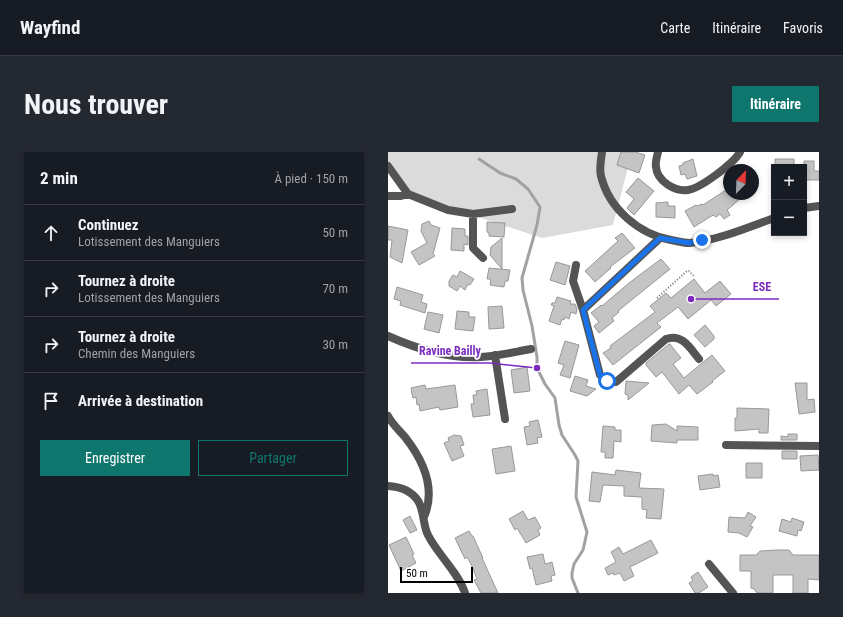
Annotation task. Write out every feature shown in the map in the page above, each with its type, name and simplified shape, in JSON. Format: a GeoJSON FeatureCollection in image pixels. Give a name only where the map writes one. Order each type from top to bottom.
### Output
{"type":"FeatureCollection","features":[{"type":"Feature","properties":{"kind":"street"},"geometry":{"type":"LineString","coordinates":[[602,152],[601,175],[607,192],[616,207],[637,227],[660,238],[689,243],[719,236],[771,219]]}},
{"type":"Feature","properties":{"kind":"street"},"geometry":{"type":"LineString","coordinates":[[658,152],[655,168],[662,180],[674,189],[688,190],[706,181],[729,164],[740,152]]}},
{"type":"Feature","properties":{"kind":"street"},"geometry":{"type":"LineString","coordinates":[[388,166],[408,194],[448,210],[473,214],[512,209]]}},
{"type":"Feature","properties":{"kind":"street"},"geometry":{"type":"LineString","coordinates":[[388,196],[401,196],[408,194]]}},
{"type":"Feature","properties":{"kind":"street"},"geometry":{"type":"LineString","coordinates":[[807,208],[819,206]]}},
{"type":"Feature","properties":{"kind":"street"},"geometry":{"type":"LineString","coordinates":[[473,214],[473,248],[483,258]]}},
{"type":"Feature","properties":{"kind":"street"},"geometry":{"type":"LineString","coordinates":[[583,310],[660,238]]}},
{"type":"Feature","properties":{"kind":"street"},"geometry":{"type":"LineString","coordinates":[[576,265],[573,281],[583,310],[600,375],[607,381],[616,382],[666,339],[670,338],[679,338],[683,340],[699,359]]}},
{"type":"Feature","properties":{"kind":"street"},"geometry":{"type":"LineString","coordinates":[[388,336],[422,349],[463,357],[495,355],[531,349]]}},
{"type":"Feature","properties":{"kind":"street"},"geometry":{"type":"LineString","coordinates":[[495,355],[505,419]]}},
{"type":"Feature","properties":{"kind":"street"},"geometry":{"type":"LineString","coordinates":[[388,416],[391,424],[405,438],[426,474],[429,501],[424,517]]}},
{"type":"Feature","properties":{"kind":"street"},"geometry":{"type":"LineString","coordinates":[[726,445],[819,446]]}},
{"type":"Feature","properties":{"kind":"street"},"geometry":{"type":"LineString","coordinates":[[388,486],[407,490],[419,501],[428,535],[465,593]]}},
{"type":"Feature","properties":{"kind":"street"},"geometry":{"type":"LineString","coordinates":[[709,564],[733,593]]}},
{"type":"Feature","properties":{"kind":"path"},"geometry":{"type":"LineString","coordinates":[[656,298],[687,271],[694,276]]}},
{"type":"Feature","properties":{"kind":"shaded area"},"geometry":{"type":"Polygon","coordinates":[[[388,152],[632,152],[613,225],[542,238],[414,196],[388,169],[388,152]]]}},
{"type":"Feature","properties":{"kind":"building"},"geometry":{"type":"Polygon","coordinates":[[[621,152],[635,152],[645,155],[639,173],[617,165],[621,152]]]}},
{"type":"Feature","properties":{"kind":"building"},"geometry":{"type":"Polygon","coordinates":[[[693,159],[697,176],[687,179],[685,174],[681,175],[679,166],[693,159]]]}},
{"type":"Feature","properties":{"kind":"building"},"geometry":{"type":"Polygon","coordinates":[[[775,159],[794,159],[794,164],[775,164],[775,159]]]}},
{"type":"Feature","properties":{"kind":"building"},"geometry":{"type":"Polygon","coordinates":[[[804,161],[814,161],[814,171],[819,171],[819,180],[807,180],[807,164],[804,164],[804,161]]]}},
{"type":"Feature","properties":{"kind":"building"},"geometry":{"type":"Polygon","coordinates":[[[638,178],[654,191],[634,215],[627,208],[634,199],[626,192],[638,178]]]}},
{"type":"Feature","properties":{"kind":"building"},"geometry":{"type":"Polygon","coordinates":[[[723,192],[723,200],[739,200],[727,210],[730,215],[724,219],[720,214],[716,217],[713,215],[694,227],[685,211],[696,205],[703,205],[723,192]]]}},
{"type":"Feature","properties":{"kind":"building"},"geometry":{"type":"Polygon","coordinates":[[[668,202],[668,206],[675,206],[675,218],[656,217],[656,203],[668,202]]]}},
{"type":"Feature","properties":{"kind":"building"},"geometry":{"type":"Polygon","coordinates":[[[429,221],[431,225],[440,228],[433,254],[435,256],[419,265],[411,252],[427,243],[421,231],[422,224],[429,221]]]}},
{"type":"Feature","properties":{"kind":"building"},"geometry":{"type":"Polygon","coordinates":[[[487,222],[505,223],[504,237],[489,236],[489,233],[487,232],[487,222]]]}},
{"type":"Feature","properties":{"kind":"building"},"geometry":{"type":"Polygon","coordinates":[[[388,226],[408,230],[402,263],[390,257],[392,240],[388,240],[388,226]]]}},
{"type":"Feature","properties":{"kind":"building"},"geometry":{"type":"Polygon","coordinates":[[[452,228],[465,229],[465,236],[468,236],[468,245],[464,244],[464,251],[451,250],[452,228]]]}},
{"type":"Feature","properties":{"kind":"building"},"geometry":{"type":"Polygon","coordinates":[[[622,233],[635,248],[610,267],[611,268],[595,282],[585,271],[618,241],[615,238],[622,233]]]}},
{"type":"Feature","properties":{"kind":"building"},"geometry":{"type":"Polygon","coordinates":[[[502,238],[502,269],[490,255],[491,247],[502,238]]]}},
{"type":"Feature","properties":{"kind":"building"},"geometry":{"type":"Polygon","coordinates":[[[661,259],[670,269],[618,311],[619,312],[612,318],[614,321],[599,333],[594,326],[599,322],[591,313],[661,259]]]}},
{"type":"Feature","properties":{"kind":"building"},"geometry":{"type":"Polygon","coordinates":[[[556,262],[570,266],[565,285],[550,280],[556,262]]]}},
{"type":"Feature","properties":{"kind":"building"},"geometry":{"type":"Polygon","coordinates":[[[489,268],[510,270],[508,281],[505,281],[504,287],[490,285],[491,279],[487,279],[489,268]]]}},
{"type":"Feature","properties":{"kind":"building"},"geometry":{"type":"Polygon","coordinates":[[[460,271],[474,279],[470,285],[468,284],[465,290],[460,286],[457,291],[449,286],[449,281],[453,275],[457,277],[460,271]]]}},
{"type":"Feature","properties":{"kind":"building"},"geometry":{"type":"Polygon","coordinates":[[[694,279],[705,293],[720,281],[731,294],[716,306],[711,300],[688,319],[678,307],[657,323],[661,327],[613,365],[603,353],[655,312],[650,306],[666,293],[671,298],[694,279]]]}},
{"type":"Feature","properties":{"kind":"building"},"geometry":{"type":"Polygon","coordinates":[[[397,287],[423,295],[421,302],[427,304],[425,313],[400,305],[401,301],[394,299],[397,287]]]}},
{"type":"Feature","properties":{"kind":"building"},"geometry":{"type":"Polygon","coordinates":[[[557,297],[571,301],[570,304],[575,304],[577,309],[576,314],[571,312],[569,319],[565,317],[564,320],[562,319],[560,325],[549,321],[554,306],[551,305],[552,303],[555,303],[557,297]]]}},
{"type":"Feature","properties":{"kind":"building"},"geometry":{"type":"Polygon","coordinates":[[[502,306],[504,328],[489,329],[488,307],[502,306]]]}},
{"type":"Feature","properties":{"kind":"building"},"geometry":{"type":"Polygon","coordinates":[[[457,311],[469,312],[469,317],[475,317],[473,331],[455,329],[457,311]]]}},
{"type":"Feature","properties":{"kind":"building"},"geometry":{"type":"Polygon","coordinates":[[[428,312],[443,315],[439,333],[424,329],[428,312]]]}},
{"type":"Feature","properties":{"kind":"building"},"geometry":{"type":"Polygon","coordinates":[[[705,325],[714,336],[714,339],[705,347],[694,335],[705,325]]]}},
{"type":"Feature","properties":{"kind":"building"},"geometry":{"type":"Polygon","coordinates":[[[565,341],[579,345],[570,378],[560,375],[564,365],[558,363],[565,341]]]}},
{"type":"Feature","properties":{"kind":"building"},"geometry":{"type":"Polygon","coordinates":[[[669,344],[681,358],[673,364],[684,378],[712,355],[725,371],[697,394],[689,385],[679,394],[662,372],[656,377],[646,365],[646,363],[669,344]]]}},
{"type":"Feature","properties":{"kind":"building"},"geometry":{"type":"Polygon","coordinates":[[[527,367],[530,391],[514,393],[511,370],[527,367]]]}},
{"type":"Feature","properties":{"kind":"building"},"geometry":{"type":"Polygon","coordinates":[[[575,376],[588,380],[586,386],[596,389],[587,396],[570,391],[575,376]]]}},
{"type":"Feature","properties":{"kind":"building"},"geometry":{"type":"Polygon","coordinates":[[[626,381],[649,383],[628,400],[628,395],[625,394],[626,381]]]}},
{"type":"Feature","properties":{"kind":"building"},"geometry":{"type":"Polygon","coordinates":[[[795,383],[807,383],[807,400],[814,399],[815,412],[799,414],[795,383]]]}},
{"type":"Feature","properties":{"kind":"building"},"geometry":{"type":"Polygon","coordinates":[[[425,385],[426,389],[455,385],[458,407],[440,410],[439,407],[420,411],[419,404],[417,405],[416,397],[413,398],[411,388],[425,385]]]}},
{"type":"Feature","properties":{"kind":"building"},"geometry":{"type":"Polygon","coordinates":[[[487,389],[490,415],[473,417],[471,404],[474,404],[473,395],[477,395],[476,391],[487,389]]]}},
{"type":"Feature","properties":{"kind":"building"},"geometry":{"type":"Polygon","coordinates":[[[737,408],[769,409],[768,433],[759,433],[759,429],[735,431],[737,408]]]}},
{"type":"Feature","properties":{"kind":"building"},"geometry":{"type":"Polygon","coordinates":[[[538,420],[542,437],[537,438],[538,443],[527,445],[524,427],[530,426],[529,422],[538,420]]]}},
{"type":"Feature","properties":{"kind":"building"},"geometry":{"type":"Polygon","coordinates":[[[666,424],[677,431],[677,426],[698,427],[698,440],[677,440],[677,443],[651,441],[652,425],[666,424]]]}},
{"type":"Feature","properties":{"kind":"building"},"geometry":{"type":"Polygon","coordinates":[[[603,426],[615,427],[615,430],[621,430],[621,442],[614,441],[613,458],[605,458],[605,452],[601,452],[603,426]]]}},
{"type":"Feature","properties":{"kind":"building"},"geometry":{"type":"Polygon","coordinates":[[[788,434],[797,434],[797,440],[781,440],[781,436],[788,437],[788,434]]]}},
{"type":"Feature","properties":{"kind":"building"},"geometry":{"type":"Polygon","coordinates":[[[454,435],[461,436],[464,445],[460,446],[464,456],[452,461],[444,443],[449,441],[448,438],[454,435]]]}},
{"type":"Feature","properties":{"kind":"building"},"geometry":{"type":"Polygon","coordinates":[[[511,446],[515,471],[496,474],[492,449],[511,446]]]}},
{"type":"Feature","properties":{"kind":"building"},"geometry":{"type":"Polygon","coordinates":[[[782,451],[797,451],[797,459],[782,459],[782,451]]]}},
{"type":"Feature","properties":{"kind":"building"},"geometry":{"type":"Polygon","coordinates":[[[818,455],[819,470],[801,471],[800,456],[818,455]]]}},
{"type":"Feature","properties":{"kind":"building"},"geometry":{"type":"Polygon","coordinates":[[[746,463],[762,463],[762,478],[746,478],[746,463]]]}},
{"type":"Feature","properties":{"kind":"building"},"geometry":{"type":"Polygon","coordinates":[[[616,470],[641,473],[639,488],[664,489],[661,519],[646,518],[647,510],[642,509],[642,497],[624,496],[624,486],[603,485],[600,502],[589,501],[592,472],[615,475],[616,470]]]}},
{"type":"Feature","properties":{"kind":"building"},"geometry":{"type":"Polygon","coordinates":[[[713,474],[713,476],[718,475],[720,487],[700,490],[698,476],[713,474]]]}},
{"type":"Feature","properties":{"kind":"building"},"geometry":{"type":"Polygon","coordinates":[[[523,511],[528,520],[535,517],[541,528],[538,530],[540,535],[526,543],[517,528],[515,530],[509,519],[523,511]]]}},
{"type":"Feature","properties":{"kind":"building"},"geometry":{"type":"Polygon","coordinates":[[[748,512],[756,517],[750,526],[753,527],[747,537],[739,533],[728,532],[729,517],[745,518],[748,512]]]}},
{"type":"Feature","properties":{"kind":"building"},"geometry":{"type":"Polygon","coordinates":[[[410,516],[417,530],[410,533],[403,520],[410,516]]]}},
{"type":"Feature","properties":{"kind":"building"},"geometry":{"type":"Polygon","coordinates":[[[792,518],[804,522],[801,531],[798,530],[797,536],[779,531],[782,519],[791,522],[792,518]]]}},
{"type":"Feature","properties":{"kind":"building"},"geometry":{"type":"Polygon","coordinates":[[[469,531],[473,536],[498,593],[481,593],[474,580],[477,579],[471,564],[467,557],[465,559],[455,538],[469,531]]]}},
{"type":"Feature","properties":{"kind":"building"},"geometry":{"type":"Polygon","coordinates":[[[406,537],[414,554],[412,555],[416,563],[401,571],[389,545],[406,537]]]}},
{"type":"Feature","properties":{"kind":"building"},"geometry":{"type":"Polygon","coordinates":[[[651,540],[658,553],[630,567],[634,576],[624,581],[620,573],[608,575],[605,568],[616,562],[611,552],[619,547],[623,554],[651,540]]]}},
{"type":"Feature","properties":{"kind":"building"},"geometry":{"type":"Polygon","coordinates":[[[789,550],[793,555],[819,555],[819,580],[808,579],[808,593],[793,593],[793,575],[773,575],[773,593],[757,593],[751,588],[751,571],[740,571],[740,555],[756,555],[760,551],[789,550]]]}},
{"type":"Feature","properties":{"kind":"building"},"geometry":{"type":"Polygon","coordinates":[[[543,554],[545,564],[552,562],[555,575],[551,576],[552,581],[536,585],[532,568],[530,569],[527,557],[543,554]]]}},
{"type":"Feature","properties":{"kind":"building"},"geometry":{"type":"Polygon","coordinates":[[[698,572],[708,587],[699,593],[695,593],[689,583],[693,581],[691,577],[698,572]]]}},
{"type":"Feature","properties":{"kind":"waterway"},"geometry":{"type":"LineString","coordinates":[[479,159],[500,173],[516,179],[528,189],[540,207],[537,225],[522,278],[523,290],[532,326],[537,357],[537,368],[545,384],[555,398],[562,435],[578,461],[576,497],[587,532],[583,550],[574,564],[572,573],[572,578],[578,593]]}},
{"type":"Feature","properties":{"kind":"place","name":"ESE"},"geometry":{"type":"Point","coordinates":[691,299]}},
{"type":"Feature","properties":{"kind":"place","name":"Ravine Bailly"},"geometry":{"type":"Point","coordinates":[537,368]}},
{"type":"Feature","properties":{"kind":"route"},"geometry":{"type":"LineString","coordinates":[[607,381],[600,375],[583,310],[660,238],[689,243],[702,240]]}}]}
